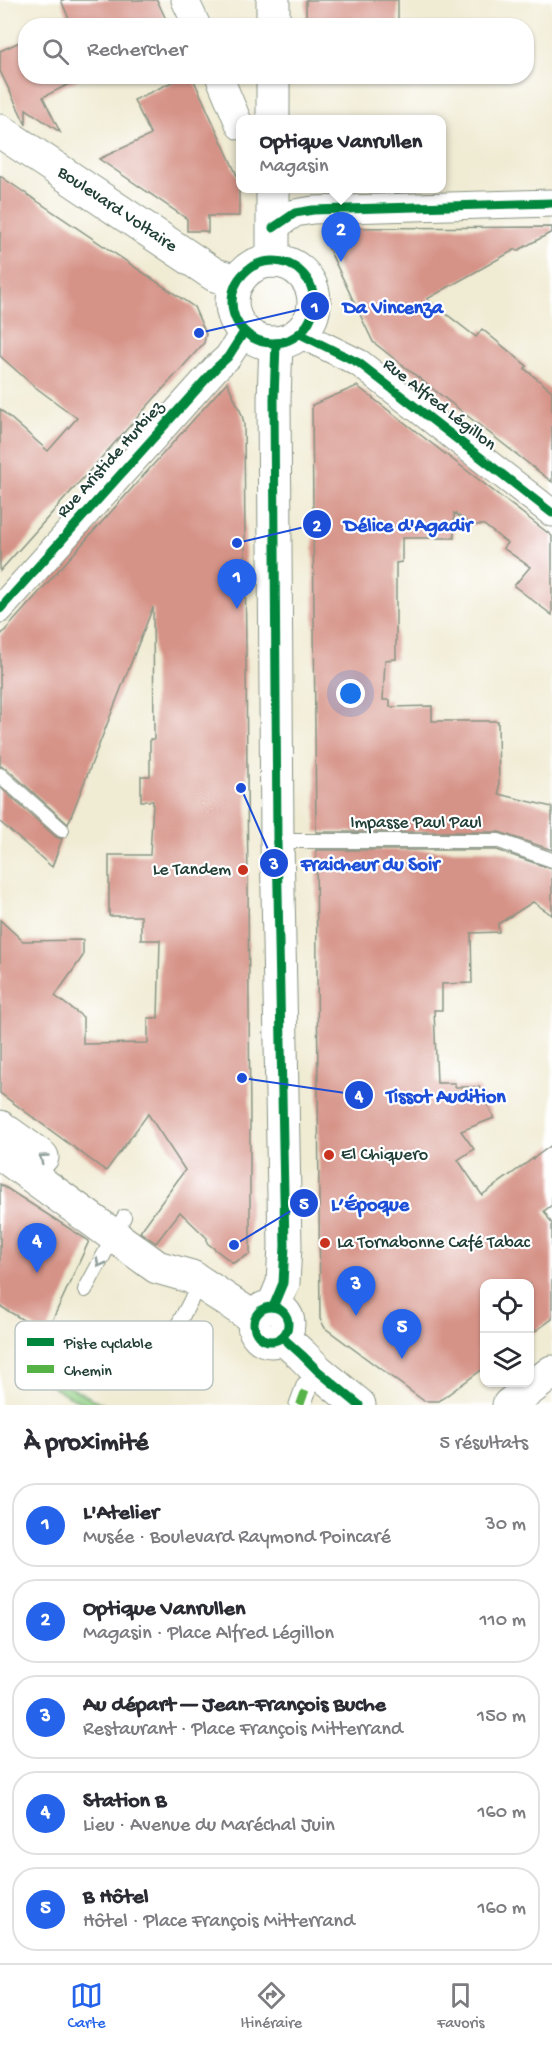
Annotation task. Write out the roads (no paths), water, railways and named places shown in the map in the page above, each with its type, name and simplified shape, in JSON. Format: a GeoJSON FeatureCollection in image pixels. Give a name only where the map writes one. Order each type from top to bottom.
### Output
{"type":"FeatureCollection","features":[{"type":"Feature","properties":{"kind":"street"},"geometry":{"type":"LineString","coordinates":[[185,0],[193,18]]}},
{"type":"Feature","properties":{"kind":"street"},"geometry":{"type":"LineString","coordinates":[[273,0],[273,18]]}},
{"type":"Feature","properties":{"kind":"street"},"geometry":{"type":"LineString","coordinates":[[222,84],[236,116]]}},
{"type":"Feature","properties":{"kind":"street"},"geometry":{"type":"LineString","coordinates":[[273,84],[273,115]]}},
{"type":"Feature","properties":{"kind":"street","name":"Boulevard Voltaire"},"geometry":{"type":"LineString","coordinates":[[0,131],[215,274],[238,281]]}},
{"type":"Feature","properties":{"kind":"street"},"geometry":{"type":"LineString","coordinates":[[273,193],[273,261]]}},
{"type":"Feature","properties":{"kind":"street"},"geometry":{"type":"LineString","coordinates":[[273,228],[295,213],[313,210],[552,203]]}},
{"type":"Feature","properties":{"kind":"street"},"geometry":{"type":"LineString","coordinates":[[273,261],[287,264],[299,271],[308,282],[313,295],[314,309],[309,323],[288,338],[264,343],[244,332],[236,320],[232,307],[232,294],[238,281],[247,270],[273,261]]}},
{"type":"Feature","properties":{"kind":"street","name":"Rue Aristide Hurbiez"},"geometry":{"type":"LineString","coordinates":[[0,609],[228,357],[244,332]]}},
{"type":"Feature","properties":{"kind":"street"},"geometry":{"type":"LineString","coordinates":[[270,1321],[283,1283],[285,1246],[277,841],[274,411],[288,338]]}},
{"type":"Feature","properties":{"kind":"street","name":"Rue Alfred Légillon"},"geometry":{"type":"LineString","coordinates":[[288,338],[358,363],[552,513]]}},
{"type":"Feature","properties":{"kind":"street"},"geometry":{"type":"LineString","coordinates":[[0,1127],[119,1227]]}},
{"type":"Feature","properties":{"kind":"street"},"geometry":{"type":"LineString","coordinates":[[0,1154],[119,1227],[167,1247],[196,1280],[270,1321],[318,1371],[359,1405]]}},
{"type":"Feature","properties":{"kind":"street"},"geometry":{"type":"LineString","coordinates":[[509,1405],[552,1372]]}},
{"type":"Feature","properties":{"kind":"lane"},"geometry":{"type":"LineString","coordinates":[[0,776],[62,830]]}},
{"type":"Feature","properties":{"kind":"lane","name":"Impasse Paul Paul"},"geometry":{"type":"LineString","coordinates":[[277,841],[499,841],[552,860]]}},
{"type":"Feature","properties":{"kind":"lane"},"geometry":{"type":"LineString","coordinates":[[85,1290],[119,1227]]}},
{"type":"Feature","properties":{"kind":"lane"},"geometry":{"type":"LineString","coordinates":[[178,1321],[196,1280]]}},
{"type":"Feature","properties":{"kind":"place","name":"Optique Vanrullen"},"geometry":{"type":"Point","coordinates":[341,262]}},
{"type":"Feature","properties":{"kind":"place","name":"Da Vincenza"},"geometry":{"type":"Point","coordinates":[199,333]}},
{"type":"Feature","properties":{"kind":"place","name":"Délice d'Agadir"},"geometry":{"type":"Point","coordinates":[237,543]}},
{"type":"Feature","properties":{"kind":"place","name":"L'Atelier"},"geometry":{"type":"Point","coordinates":[237,609]}},
{"type":"Feature","properties":{"kind":"place","name":"Fraicheur du Soir"},"geometry":{"type":"Point","coordinates":[241,788]}},
{"type":"Feature","properties":{"kind":"place","name":"Le Tandem"},"geometry":{"type":"Point","coordinates":[243,870]}},
{"type":"Feature","properties":{"kind":"place","name":"Tissot Audition"},"geometry":{"type":"Point","coordinates":[242,1078]}},
{"type":"Feature","properties":{"kind":"place","name":"El Chiquero"},"geometry":{"type":"Point","coordinates":[329,1155]}},
{"type":"Feature","properties":{"kind":"place","name":"La Tornabonne Café Tabac"},"geometry":{"type":"Point","coordinates":[325,1243]}},
{"type":"Feature","properties":{"kind":"place","name":"L’Époque"},"geometry":{"type":"Point","coordinates":[234,1245]}},
{"type":"Feature","properties":{"kind":"place","name":"Station B"},"geometry":{"type":"Point","coordinates":[37,1273]}},
{"type":"Feature","properties":{"kind":"place","name":"Au départ — Jean-François Buche"},"geometry":{"type":"Point","coordinates":[356,1316]}},
{"type":"Feature","properties":{"kind":"place","name":"B Hôtel"},"geometry":{"type":"Point","coordinates":[402,1359]}}]}
